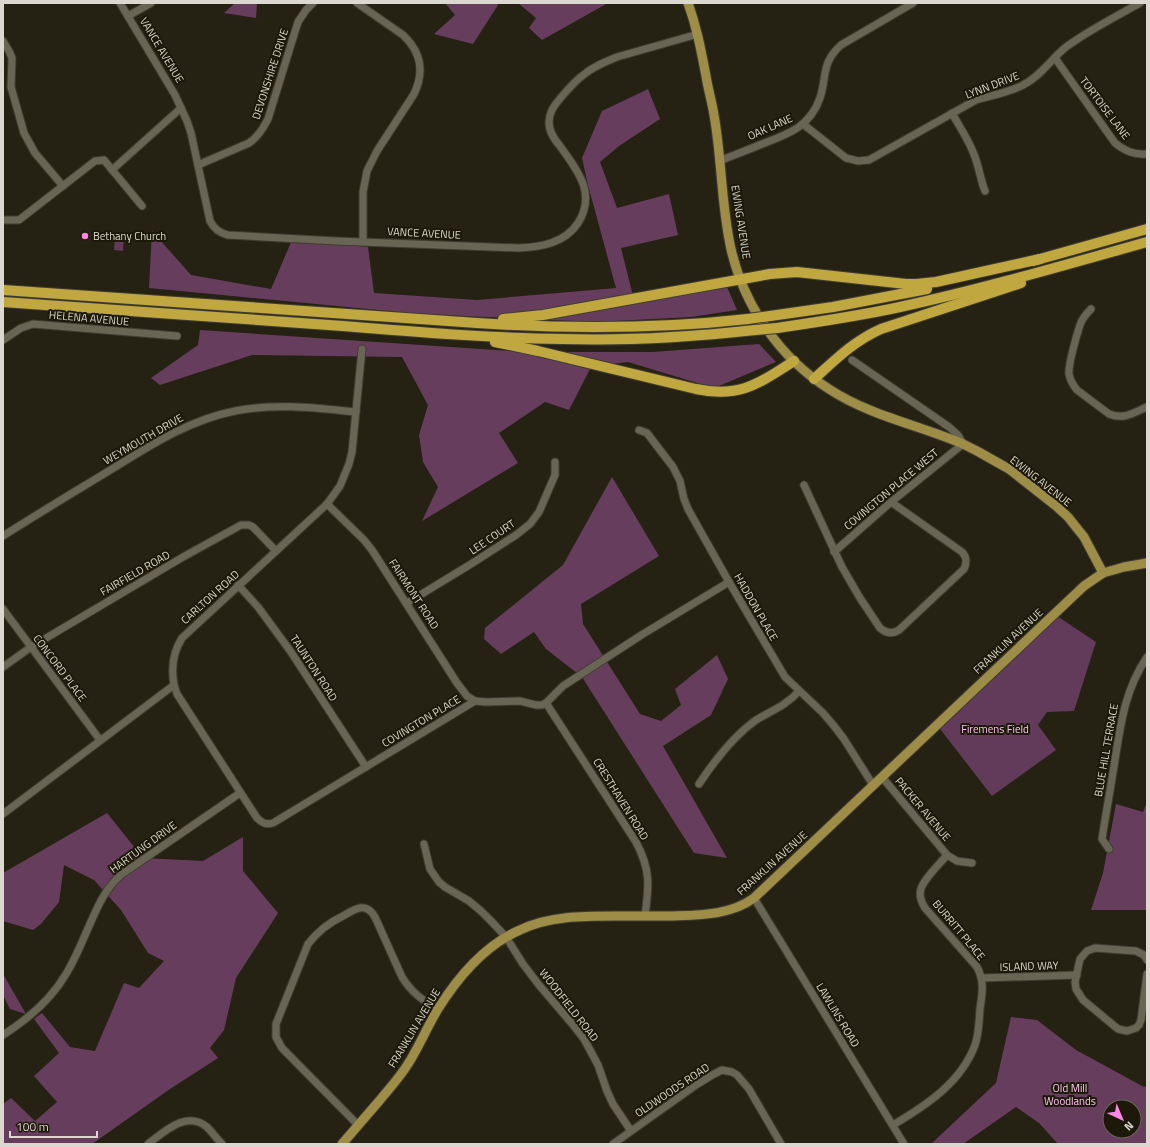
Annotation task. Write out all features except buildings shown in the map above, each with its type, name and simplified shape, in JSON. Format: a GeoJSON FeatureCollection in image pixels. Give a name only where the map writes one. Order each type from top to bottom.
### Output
{"type":"FeatureCollection","features":[{"type":"Feature","properties":{"kind":"highway"},"geometry":{"type":"LineString","coordinates":[[3,290],[539,327],[617,327],[689,324],[748,319],[896,296],[1147,230]]}},
{"type":"Feature","properties":{"kind":"highway"},"geometry":{"type":"LineString","coordinates":[[3,302],[462,335],[560,339],[624,339],[689,336],[777,328],[856,316],[920,303],[996,284],[1147,242]]}},
{"type":"Feature","properties":{"kind":"highway"},"geometry":{"type":"LineString","coordinates":[[814,379],[853,344],[881,328],[1147,242]]}},
{"type":"Feature","properties":{"kind":"highway"},"geometry":{"type":"LineString","coordinates":[[455,322],[516,319],[536,316],[770,274],[797,272],[918,284],[946,280],[1040,259]]}},
{"type":"Feature","properties":{"kind":"highway"},"geometry":{"type":"LineString","coordinates":[[462,335],[523,347],[696,389],[715,392],[734,391],[751,387],[766,380],[794,361]]}},
{"type":"Feature","properties":{"kind":"main road","name":"EWING AVENUE"},"geometry":{"type":"LineString","coordinates":[[688,3],[698,34],[714,115],[729,239],[734,260],[740,279],[752,305],[774,339],[794,361],[829,390],[855,404],[963,444],[1009,469],[1068,517],[1084,537],[1103,573]]}},
{"type":"Feature","properties":{"kind":"main road","name":"FRANKLIN AVENUE"},"geometry":{"type":"LineString","coordinates":[[342,1144],[408,1065],[438,1009],[458,981],[492,946],[506,937],[531,925],[558,919],[584,917],[696,915],[710,914],[739,907],[754,898],[1084,586],[1103,573],[1147,563]]}},
{"type":"Feature","properties":{"kind":"street","name":"VANCE AVENUE"},"geometry":{"type":"LineString","coordinates":[[120,3],[175,95],[187,121],[191,133],[210,221],[217,230],[222,233],[235,235],[363,242],[519,248],[545,245],[563,238],[580,220],[585,204],[585,196],[584,187],[578,172],[556,141],[550,129],[549,117],[554,105],[581,76],[605,62],[617,57],[698,34]]}},
{"type":"Feature","properties":{"kind":"street"},"geometry":{"type":"LineString","coordinates":[[128,16],[151,3]]}},
{"type":"Feature","properties":{"kind":"street","name":"DEVONSHIRE DRIVE"},"geometry":{"type":"LineString","coordinates":[[198,165],[249,143],[264,127],[268,119],[298,22],[313,3]]}},
{"type":"Feature","properties":{"kind":"street"},"geometry":{"type":"LineString","coordinates":[[357,3],[409,41],[418,56],[420,71],[418,87],[377,151],[367,171],[363,192],[363,242]]}},
{"type":"Feature","properties":{"kind":"street","name":"OAK LANE"},"geometry":{"type":"LineString","coordinates":[[720,161],[788,134],[803,124],[813,113],[817,104],[820,96],[825,66],[830,56],[841,46],[912,3]]}},
{"type":"Feature","properties":{"kind":"street","name":"LYNN DRIVE"},"geometry":{"type":"LineString","coordinates":[[803,124],[846,158],[863,161],[874,157],[976,100],[1006,92],[1024,85],[1042,72],[1065,48],[1076,40],[1140,3]]}},
{"type":"Feature","properties":{"kind":"street"},"geometry":{"type":"LineString","coordinates":[[3,41],[12,58],[8,78],[24,133],[35,153],[63,186]]}},
{"type":"Feature","properties":{"kind":"street","name":"TORTOISE LANE"},"geometry":{"type":"LineString","coordinates":[[1055,58],[1115,143],[1128,152],[1134,154],[1147,154]]}},
{"type":"Feature","properties":{"kind":"street"},"geometry":{"type":"LineString","coordinates":[[112,170],[181,108]]}},
{"type":"Feature","properties":{"kind":"street"},"geometry":{"type":"LineString","coordinates":[[952,113],[974,153],[985,191]]}},
{"type":"Feature","properties":{"kind":"street"},"geometry":{"type":"LineString","coordinates":[[3,220],[19,220],[95,161],[104,160],[142,206]]}},
{"type":"Feature","properties":{"kind":"street"},"geometry":{"type":"LineString","coordinates":[[1091,309],[1080,324],[1070,365],[1069,374],[1073,386],[1109,414],[1115,416],[1126,416],[1147,407]]}},
{"type":"Feature","properties":{"kind":"street","name":"HELENA AVENUE"},"geometry":{"type":"LineString","coordinates":[[3,340],[21,328],[33,324],[177,336]]}},
{"type":"Feature","properties":{"kind":"street","name":"CARLTON ROAD"},"geometry":{"type":"LineString","coordinates":[[174,685],[173,658],[182,638],[327,504],[340,486],[350,464],[352,452],[362,349]]}},
{"type":"Feature","properties":{"kind":"street","name":"EWING AVENUE"},"geometry":{"type":"LineString","coordinates":[[852,360],[949,427],[958,435],[963,444]]}},
{"type":"Feature","properties":{"kind":"street","name":"WEYMOUTH DRIVE"},"geometry":{"type":"LineString","coordinates":[[3,536],[170,434],[204,419],[235,411],[275,406],[356,412]]}},
{"type":"Feature","properties":{"kind":"street","name":"HADDON PLACE"},"geometry":{"type":"LineString","coordinates":[[639,430],[647,433],[673,467],[680,481],[688,509],[785,677],[823,713],[834,726],[873,785]]}},
{"type":"Feature","properties":{"kind":"street","name":"COVINGTON PLACE WEST"},"geometry":{"type":"LineString","coordinates":[[834,552],[891,502],[963,444]]}},
{"type":"Feature","properties":{"kind":"street","name":"LEE COURT"},"geometry":{"type":"LineString","coordinates":[[407,603],[471,564],[516,535],[530,524],[539,512],[555,475],[555,462]]}},
{"type":"Feature","properties":{"kind":"street"},"geometry":{"type":"LineString","coordinates":[[804,485],[834,552],[860,598],[880,628],[891,633],[899,630],[964,569],[966,557],[962,552],[891,502]]}},
{"type":"Feature","properties":{"kind":"street","name":"FAIRMONT ROAD"},"geometry":{"type":"LineString","coordinates":[[327,504],[364,540],[372,550],[467,696],[475,701]]}},
{"type":"Feature","properties":{"kind":"street","name":"FAIRFIELD ROAD"},"geometry":{"type":"LineString","coordinates":[[3,667],[31,647],[183,557],[241,525],[249,525],[253,527],[276,551]]}},
{"type":"Feature","properties":{"kind":"street"},"geometry":{"type":"LineString","coordinates":[[546,703],[558,690],[569,682],[643,634],[729,582]]}},
{"type":"Feature","properties":{"kind":"street","name":"TAUNTON ROAD"},"geometry":{"type":"LineString","coordinates":[[238,585],[262,613],[291,652],[366,767]]}},
{"type":"Feature","properties":{"kind":"street","name":"CONCORD PLACE"},"geometry":{"type":"LineString","coordinates":[[3,609],[100,740]]}},
{"type":"Feature","properties":{"kind":"street","name":"BLUE HILL TERRACE"},"geometry":{"type":"LineString","coordinates":[[1108,849],[1102,839],[1123,713],[1133,683],[1140,667],[1147,657]]}},
{"type":"Feature","properties":{"kind":"street"},"geometry":{"type":"LineString","coordinates":[[3,814],[174,685],[177,694],[240,793]]}},
{"type":"Feature","properties":{"kind":"street"},"geometry":{"type":"LineString","coordinates":[[699,784],[712,766],[744,730],[756,721],[784,705],[799,691]]}},
{"type":"Feature","properties":{"kind":"street","name":"COVINGTON PLACE"},"geometry":{"type":"LineString","coordinates":[[240,793],[256,818],[261,822],[269,824],[273,823],[475,701],[520,701],[536,705],[546,703]]}},
{"type":"Feature","properties":{"kind":"street","name":"CRESTHAVEN ROAD"},"geometry":{"type":"LineString","coordinates":[[546,703],[643,855],[647,871],[648,885],[645,916]]}},
{"type":"Feature","properties":{"kind":"street","name":"PACKER AVENUE"},"geometry":{"type":"LineString","coordinates":[[882,777],[947,855],[957,861],[972,863]]}},
{"type":"Feature","properties":{"kind":"street","name":"HARTUNG DRIVE"},"geometry":{"type":"LineString","coordinates":[[3,1035],[23,1022],[39,1008],[58,986],[74,959],[104,895],[116,879],[240,793]]}},
{"type":"Feature","properties":{"kind":"street","name":"WOODFIELD ROAD"},"geometry":{"type":"LineString","coordinates":[[424,844],[430,869],[439,882],[469,901],[481,911],[506,937],[520,960],[539,985],[584,1039],[598,1065],[607,1092],[613,1104],[631,1131]]}},
{"type":"Feature","properties":{"kind":"street","name":"PACKER AVENUE"},"geometry":{"type":"LineString","coordinates":[[925,880],[947,855]]}},
{"type":"Feature","properties":{"kind":"street","name":"BURRITT PLACE"},"geometry":{"type":"LineString","coordinates":[[893,1126],[910,1115],[947,1086],[959,1074],[975,1045],[978,1031],[982,978],[977,967],[922,903],[920,892],[925,880]]}},
{"type":"Feature","properties":{"kind":"street","name":"LAWLINS ROAD"},"geometry":{"type":"LineString","coordinates":[[754,898],[904,1144]]}},
{"type":"Feature","properties":{"kind":"street"},"geometry":{"type":"LineString","coordinates":[[358,1125],[282,1048],[276,1037],[276,1024],[308,944],[321,929],[356,908],[361,907],[369,910],[373,913],[407,985],[419,998],[438,1009]]}},
{"type":"Feature","properties":{"kind":"street"},"geometry":{"type":"LineString","coordinates":[[1147,960],[1144,955],[1136,951],[1091,948],[1083,954],[1080,959],[1075,982],[1076,989],[1083,1000],[1118,1029],[1127,1031],[1136,1028],[1141,1020],[1147,974]]}},
{"type":"Feature","properties":{"kind":"street","name":"ISLAND WAY"},"geometry":{"type":"LineString","coordinates":[[982,978],[1077,975]]}},
{"type":"Feature","properties":{"kind":"street","name":"OLDWOODS ROAD"},"geometry":{"type":"LineString","coordinates":[[613,1144],[696,1085],[722,1070],[737,1075],[749,1088],[781,1144]]}},
{"type":"Feature","properties":{"kind":"street"},"geometry":{"type":"LineString","coordinates":[[148,1144],[176,1124],[194,1121],[206,1127],[222,1144]]}},
{"type":"Feature","properties":{"kind":"green space"},"geometry":{"type":"Polygon","coordinates":[[[235,3],[257,3],[256,18],[224,13],[235,3]]]}},
{"type":"Feature","properties":{"kind":"green space"},"geometry":{"type":"Polygon","coordinates":[[[445,3],[498,3],[498,5],[473,44],[434,34],[455,15],[445,3]]]}},
{"type":"Feature","properties":{"kind":"green space"},"geometry":{"type":"Polygon","coordinates":[[[518,3],[608,3],[542,40],[529,28],[536,18],[518,3]]]}},
{"type":"Feature","properties":{"kind":"green space"},"geometry":{"type":"Polygon","coordinates":[[[648,89],[660,119],[619,146],[600,162],[617,208],[669,194],[678,235],[621,248],[634,300],[727,287],[737,310],[691,317],[595,322],[420,314],[149,288],[152,231],[191,275],[271,289],[292,240],[368,247],[374,293],[477,300],[616,288],[582,158],[602,111],[648,89]]]}},
{"type":"Feature","properties":{"kind":"green space"},"geometry":{"type":"Polygon","coordinates":[[[115,234],[124,234],[123,251],[114,250],[115,234]]]}},
{"type":"Feature","properties":{"kind":"green space"},"geometry":{"type":"Polygon","coordinates":[[[200,330],[523,352],[653,352],[759,344],[776,362],[714,388],[628,362],[591,367],[569,410],[545,402],[499,433],[518,463],[422,521],[438,487],[423,462],[419,435],[428,405],[402,357],[252,355],[160,385],[151,378],[198,345],[200,330]]]}},
{"type":"Feature","properties":{"kind":"green space"},"geometry":{"type":"Polygon","coordinates":[[[612,477],[659,556],[581,604],[583,624],[640,714],[661,721],[681,705],[675,689],[717,655],[728,679],[711,715],[663,746],[727,858],[694,853],[582,677],[546,649],[534,632],[501,654],[484,639],[485,628],[563,565],[612,477]]]}},
{"type":"Feature","properties":{"kind":"green space","name":"Firemens Field"},"geometry":{"type":"Polygon","coordinates":[[[1054,614],[1096,642],[1074,711],[1047,712],[1038,725],[1056,750],[992,796],[937,725],[1054,614]]]}},
{"type":"Feature","properties":{"kind":"green space"},"geometry":{"type":"Polygon","coordinates":[[[1147,802],[1147,910],[1091,910],[1103,873],[1116,804],[1143,812],[1147,802]]]}},
{"type":"Feature","properties":{"kind":"green space"},"geometry":{"type":"Polygon","coordinates":[[[107,813],[143,858],[203,861],[243,837],[243,871],[278,913],[236,978],[224,1030],[210,1048],[218,1058],[170,1089],[92,1144],[4,1144],[3,1104],[11,1098],[35,1121],[57,1102],[34,1076],[59,1053],[34,1019],[42,1013],[70,1047],[95,1051],[124,983],[139,988],[164,961],[148,953],[121,910],[94,880],[64,865],[59,902],[41,924],[33,930],[3,921],[3,873],[107,813]]]}},
{"type":"Feature","properties":{"kind":"green space"},"geometry":{"type":"Polygon","coordinates":[[[3,974],[26,1014],[10,1009],[3,995],[3,974]]]}},
{"type":"Feature","properties":{"kind":"green space","name":"Old Mill Woodlands"},"geometry":{"type":"Polygon","coordinates":[[[1011,1017],[1037,1020],[1076,1050],[1144,1087],[1147,1086],[1147,1144],[1058,1144],[1039,1123],[1016,1107],[963,1144],[931,1144],[996,1083],[1011,1017]]]}},
{"type":"Feature","properties":{"kind":"place","name":"Bethany Church"},"geometry":{"type":"Point","coordinates":[85,236]}}]}
